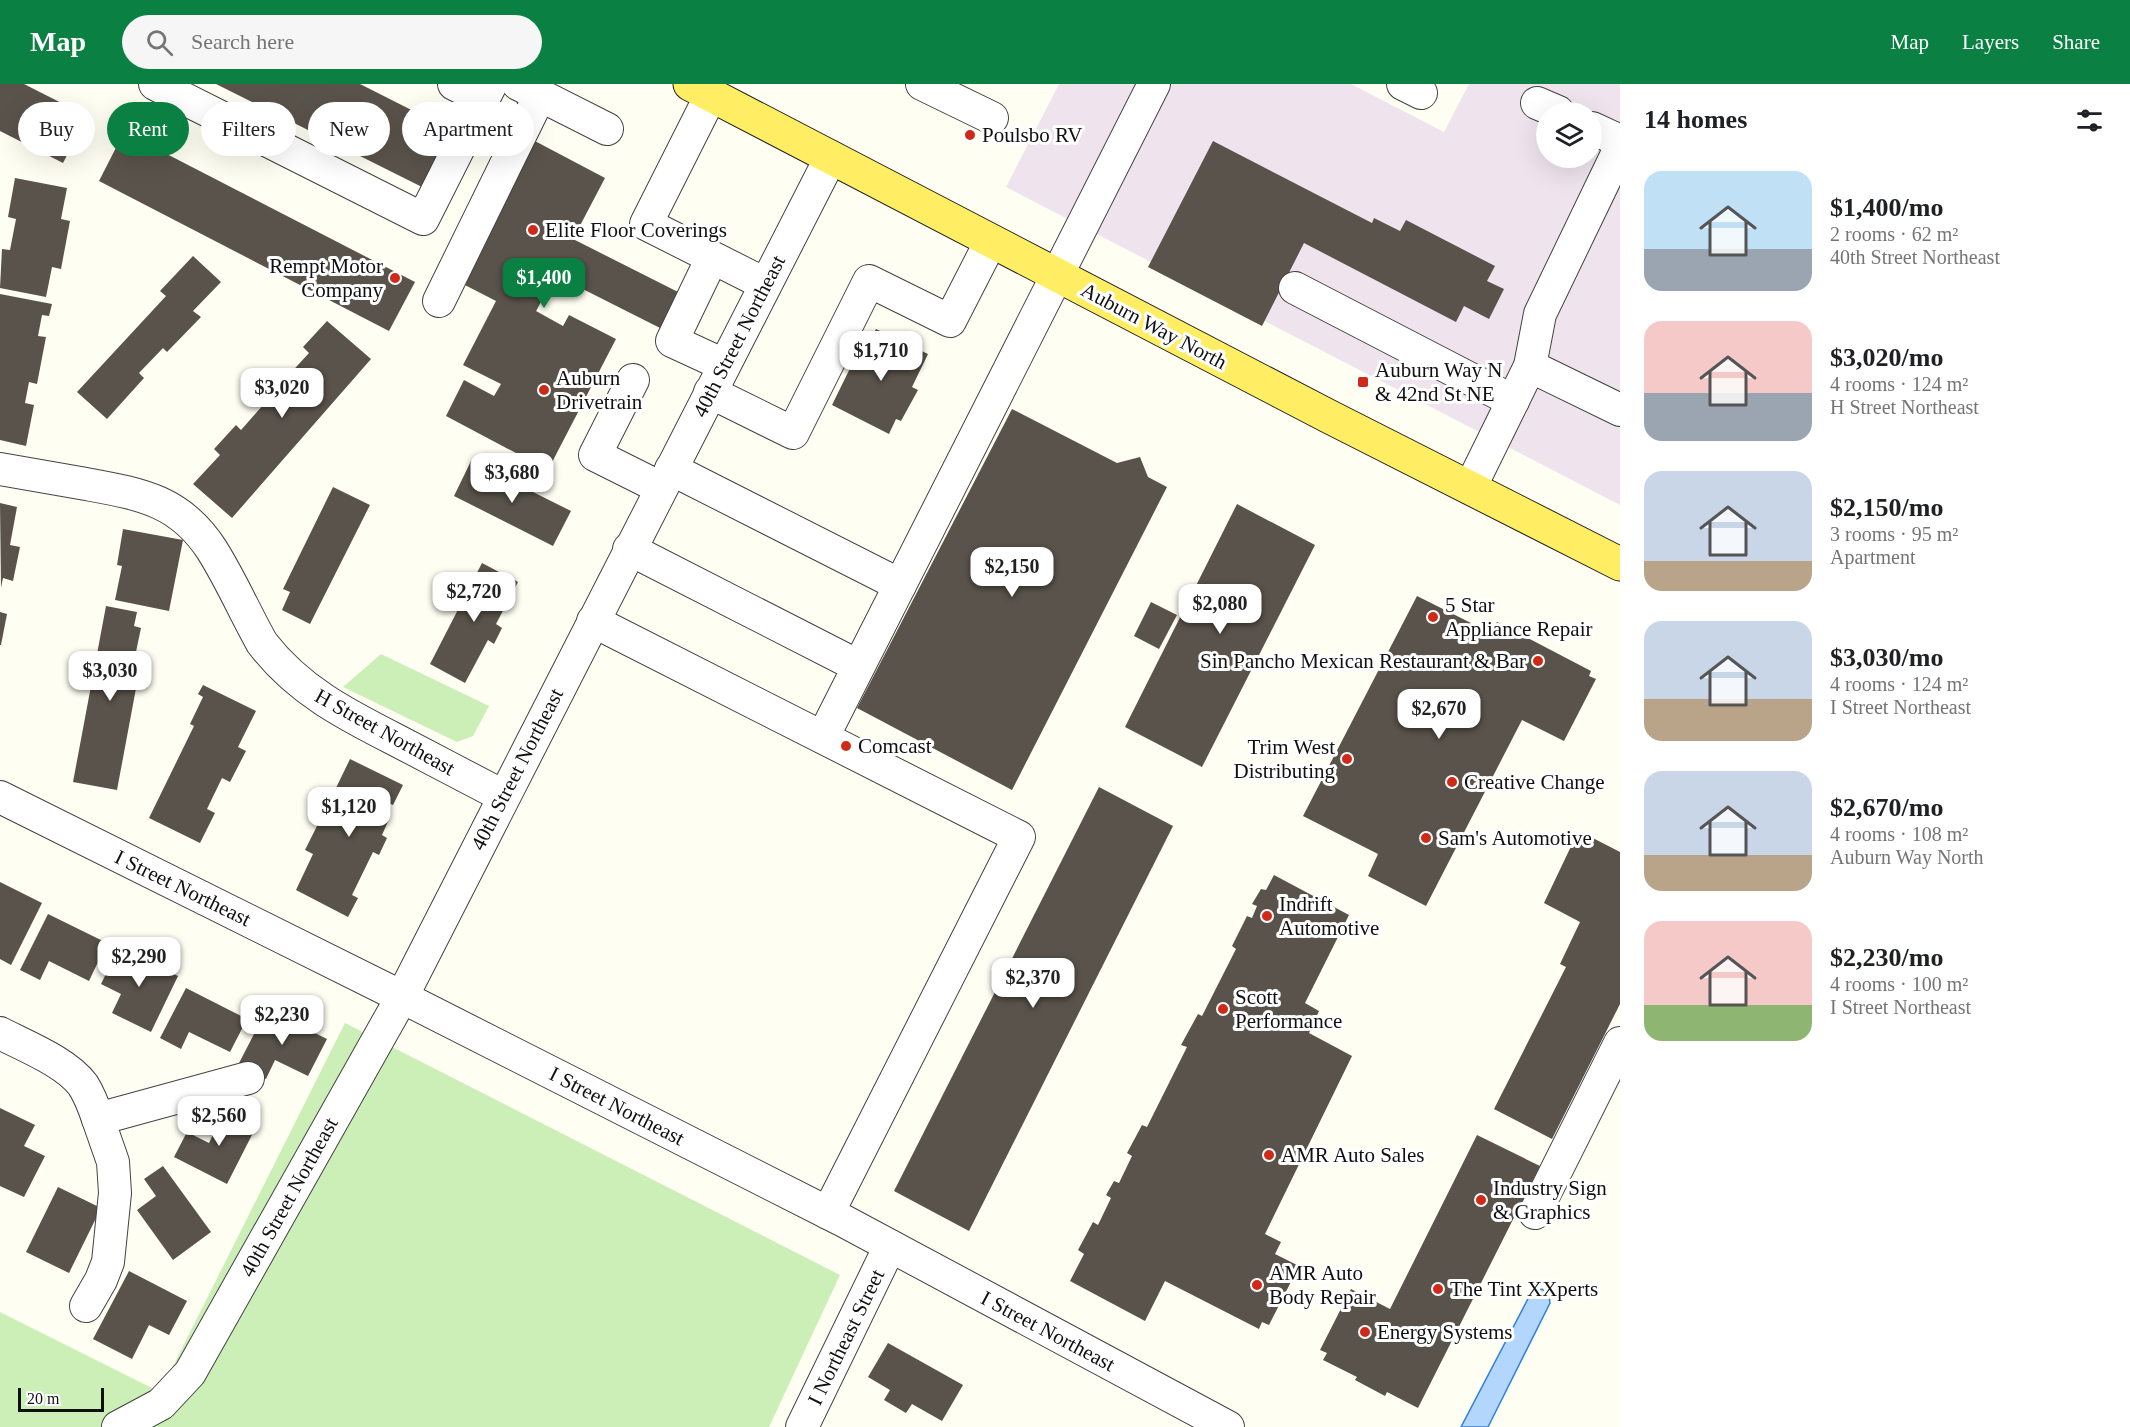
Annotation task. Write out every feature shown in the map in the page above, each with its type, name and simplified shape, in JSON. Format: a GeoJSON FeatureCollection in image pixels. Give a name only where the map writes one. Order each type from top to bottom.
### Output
{"type":"FeatureCollection","features":[{"type":"Feature","properties":{"kind":"main road","name":"Auburn Way North"},"geometry":{"type":"LineString","coordinates":[[701,89],[991,241],[1620,564]]}},
{"type":"Feature","properties":{"kind":"street"},"geometry":{"type":"LineString","coordinates":[[154,84],[423,219],[487,91],[454,84]]}},
{"type":"Feature","properties":{"kind":"street"},"geometry":{"type":"LineString","coordinates":[[922,84],[992,118]]}},
{"type":"Feature","properties":{"kind":"street"},"geometry":{"type":"LineString","coordinates":[[823,737],[1154,84]]}},
{"type":"Feature","properties":{"kind":"street"},"geometry":{"type":"LineString","coordinates":[[701,89],[646,224],[765,285]]}},
{"type":"Feature","properties":{"kind":"street"},"geometry":{"type":"LineString","coordinates":[[439,301],[529,90],[607,129]]}},
{"type":"Feature","properties":{"kind":"street"},"geometry":{"type":"LineString","coordinates":[[1602,133],[1620,141]]}},
{"type":"Feature","properties":{"kind":"street"},"geometry":{"type":"LineString","coordinates":[[1470,488],[1530,366],[1540,314],[1620,148]]}},
{"type":"Feature","properties":{"kind":"street","name":"40th Street Northeast"},"geometry":{"type":"LineString","coordinates":[[118,1427],[161,1404],[190,1373],[402,997],[831,157]]}},
{"type":"Feature","properties":{"kind":"street"},"geometry":{"type":"LineString","coordinates":[[712,258],[672,341],[717,379],[793,433],[869,281],[950,321],[991,241]]}},
{"type":"Feature","properties":{"kind":"street"},"geometry":{"type":"LineString","coordinates":[[1295,288],[1514,401]]}},
{"type":"Feature","properties":{"kind":"street"},"geometry":{"type":"LineString","coordinates":[[1530,366],[1620,410]]}},
{"type":"Feature","properties":{"kind":"street"},"geometry":{"type":"LineString","coordinates":[[633,381],[595,455],[666,478],[900,585]]}},
{"type":"Feature","properties":{"kind":"street","name":"H Street Northeast"},"geometry":{"type":"LineString","coordinates":[[0,469],[128,492],[151,498],[174,510],[184,517],[208,544],[262,643],[296,681],[337,709],[503,796]]}},
{"type":"Feature","properties":{"kind":"street"},"geometry":{"type":"LineString","coordinates":[[629,549],[858,666]]}},
{"type":"Feature","properties":{"kind":"street"},"geometry":{"type":"LineString","coordinates":[[593,621],[1019,837],[828,1213]]}},
{"type":"Feature","properties":{"kind":"street","name":"I Street Northeast"},"geometry":{"type":"LineString","coordinates":[[0,797],[828,1213],[1228,1427]]}},
{"type":"Feature","properties":{"kind":"street"},"geometry":{"type":"LineString","coordinates":[[0,1033],[59,1064],[81,1083],[91,1100],[112,1162],[115,1193],[108,1262],[86,1306]]}},
{"type":"Feature","properties":{"kind":"street"},"geometry":{"type":"LineString","coordinates":[[1535,1213],[1620,1043]]}},
{"type":"Feature","properties":{"kind":"street"},"geometry":{"type":"LineString","coordinates":[[98,1119],[248,1078]]}},
{"type":"Feature","properties":{"kind":"street","name":"I Northeast Street"},"geometry":{"type":"LineString","coordinates":[[802,1427],[890,1246]]}},
{"type":"Feature","properties":{"kind":"shaded area"},"geometry":{"type":"Polygon","coordinates":[[[1059,84],[1351,84],[1444,132],[1469,84],[1620,84],[1620,505],[1006,187],[1059,84]]]}},
{"type":"Feature","properties":{"kind":"green space"},"geometry":{"type":"Polygon","coordinates":[[[381,654],[489,706],[473,736],[457,742],[343,687],[381,654]]]}},
{"type":"Feature","properties":{"kind":"green space"},"geometry":{"type":"Polygon","coordinates":[[[345,1023],[840,1275],[769,1427],[0,1427],[0,1312],[160,1392],[345,1023]]]}},
{"type":"Feature","properties":{"kind":"water"},"geometry":{"type":"Polygon","coordinates":[[[1542,1289],[1549,1295],[1550,1303],[1488,1427],[1461,1427],[1531,1293],[1542,1289]]]}},
{"type":"Feature","properties":{"kind":"building"},"geometry":{"type":"Polygon","coordinates":[[[0,84],[24,84],[59,102],[18,102],[18,140],[0,131],[0,84]]]}},
{"type":"Feature","properties":{"kind":"building"},"geometry":{"type":"Polygon","coordinates":[[[216,84],[360,84],[402,105],[402,156],[440,156],[424,188],[360,156],[390,156],[390,102],[308,102],[308,130],[296,124],[296,102],[252,102],[216,84]]]}},
{"type":"Feature","properties":{"kind":"building"},"geometry":{"type":"Polygon","coordinates":[[[534,141],[605,178],[573,239],[680,293],[662,329],[555,275],[561,263],[536,311],[563,326],[569,315],[616,339],[548,470],[446,416],[464,380],[494,396],[501,384],[463,365],[496,301],[461,283],[525,156],[534,156],[534,141]]]}},
{"type":"Feature","properties":{"kind":"building"},"geometry":{"type":"Polygon","coordinates":[[[1213,141],[1372,223],[1374,218],[1400,231],[1406,220],[1495,266],[1487,281],[1504,289],[1489,319],[1464,306],[1456,322],[1304,243],[1262,326],[1148,267],[1213,141]]]}},
{"type":"Feature","properties":{"kind":"building"},"geometry":{"type":"Polygon","coordinates":[[[49,156],[67,156],[63,163],[49,156]]]}},
{"type":"Feature","properties":{"kind":"building"},"geometry":{"type":"Polygon","coordinates":[[[112,156],[171,156],[415,282],[389,331],[99,181],[112,156]]]}},
{"type":"Feature","properties":{"kind":"building"},"geometry":{"type":"Polygon","coordinates":[[[15,178],[67,188],[61,219],[70,221],[61,269],[52,267],[46,297],[0,288],[2,249],[10,250],[16,219],[8,217],[15,178]]]}},
{"type":"Feature","properties":{"kind":"building"},"geometry":{"type":"Polygon","coordinates":[[[193,256],[221,282],[193,311],[201,317],[167,352],[163,348],[139,373],[144,378],[107,419],[77,392],[166,296],[160,291],[193,256]]]}},
{"type":"Feature","properties":{"kind":"building"},"geometry":{"type":"Polygon","coordinates":[[[0,294],[52,304],[49,316],[42,315],[38,336],[46,337],[37,384],[29,382],[25,403],[34,405],[26,446],[0,440],[0,294]]]}},
{"type":"Feature","properties":{"kind":"building"},"geometry":{"type":"Polygon","coordinates":[[[327,321],[371,359],[232,518],[193,484],[220,455],[214,449],[236,425],[241,430],[264,404],[258,399],[281,373],[286,378],[309,353],[303,347],[327,321]]]}},
{"type":"Feature","properties":{"kind":"building"},"geometry":{"type":"Polygon","coordinates":[[[876,329],[928,354],[912,387],[918,390],[901,421],[896,419],[889,434],[832,405],[859,350],[864,352],[876,329]]]}},
{"type":"Feature","properties":{"kind":"building"},"geometry":{"type":"Polygon","coordinates":[[[1012,409],[1117,463],[1140,457],[1148,477],[1167,487],[1012,790],[857,708],[1012,409]]]}},
{"type":"Feature","properties":{"kind":"building"},"geometry":{"type":"Polygon","coordinates":[[[471,461],[571,511],[553,546],[454,496],[471,461]]]}},
{"type":"Feature","properties":{"kind":"building"},"geometry":{"type":"Polygon","coordinates":[[[333,487],[370,505],[310,624],[282,610],[290,592],[283,589],[333,487]]]}},
{"type":"Feature","properties":{"kind":"building"},"geometry":{"type":"Polygon","coordinates":[[[0,503],[17,507],[10,545],[20,547],[13,581],[3,578],[1,588],[0,503]]]}},
{"type":"Feature","properties":{"kind":"building"},"geometry":{"type":"Polygon","coordinates":[[[1237,504],[1315,545],[1202,767],[1125,727],[1237,504]]]}},
{"type":"Feature","properties":{"kind":"building"},"geometry":{"type":"Polygon","coordinates":[[[123,529],[183,540],[169,611],[115,600],[122,566],[117,565],[123,529]]]}},
{"type":"Feature","properties":{"kind":"building"},"geometry":{"type":"Polygon","coordinates":[[[482,563],[518,582],[496,624],[502,628],[494,644],[488,640],[465,683],[430,664],[482,563]]]}},
{"type":"Feature","properties":{"kind":"building"},"geometry":{"type":"Polygon","coordinates":[[[1417,596],[1491,633],[1497,622],[1591,671],[1589,676],[1596,679],[1564,741],[1522,720],[1426,906],[1368,876],[1378,854],[1303,816],[1417,596]]]}},
{"type":"Feature","properties":{"kind":"building"},"geometry":{"type":"Polygon","coordinates":[[[1151,602],[1177,615],[1159,649],[1134,636],[1151,602]]]}},
{"type":"Feature","properties":{"kind":"building"},"geometry":{"type":"Polygon","coordinates":[[[106,606],[137,612],[134,626],[141,628],[133,666],[140,667],[117,790],[73,782],[106,606]]]}},
{"type":"Feature","properties":{"kind":"building"},"geometry":{"type":"Polygon","coordinates":[[[0,612],[7,614],[1,645],[0,645],[0,612]]]}},
{"type":"Feature","properties":{"kind":"building"},"geometry":{"type":"Polygon","coordinates":[[[203,685],[256,711],[238,747],[246,751],[230,782],[222,778],[207,809],[215,813],[200,843],[149,818],[194,726],[190,724],[203,697],[198,694],[203,685]]]}},
{"type":"Feature","properties":{"kind":"building"},"geometry":{"type":"Polygon","coordinates":[[[350,759],[403,785],[393,805],[388,803],[383,813],[390,817],[382,835],[387,838],[379,855],[373,852],[352,895],[358,898],[348,917],[296,890],[313,854],[305,850],[320,820],[328,823],[342,793],[335,790],[350,759]]]}},
{"type":"Feature","properties":{"kind":"building"},"geometry":{"type":"Polygon","coordinates":[[[1099,787],[1173,826],[969,1231],[894,1191],[1099,787]]]}},
{"type":"Feature","properties":{"kind":"building"},"geometry":{"type":"Polygon","coordinates":[[[1587,835],[1620,852],[1620,1004],[1552,1139],[1494,1109],[1566,967],[1560,964],[1580,922],[1544,903],[1575,838],[1583,842],[1587,835]]]}},
{"type":"Feature","properties":{"kind":"building"},"geometry":{"type":"Polygon","coordinates":[[[1274,875],[1349,915],[1305,1003],[1319,1011],[1309,1033],[1352,1056],[1265,1234],[1281,1242],[1275,1254],[1299,1266],[1269,1325],[1262,1322],[1259,1329],[1165,1281],[1145,1321],[1070,1281],[1084,1254],[1078,1250],[1093,1222],[1098,1225],[1111,1198],[1106,1195],[1114,1181],[1119,1183],[1132,1156],[1127,1153],[1142,1125],[1147,1127],[1187,1047],[1181,1045],[1198,1014],[1202,1016],[1236,949],[1232,946],[1247,916],[1252,918],[1257,906],[1252,904],[1261,889],[1266,890],[1274,875]]]}},
{"type":"Feature","properties":{"kind":"building"},"geometry":{"type":"Polygon","coordinates":[[[0,882],[42,903],[11,965],[0,959],[0,882]]]}},
{"type":"Feature","properties":{"kind":"building"},"geometry":{"type":"Polygon","coordinates":[[[48,914],[107,943],[89,981],[49,961],[40,980],[20,970],[48,914]]]}},
{"type":"Feature","properties":{"kind":"building"},"geometry":{"type":"Polygon","coordinates":[[[119,947],[178,976],[151,1032],[112,1013],[121,994],[101,984],[119,947]]]}},
{"type":"Feature","properties":{"kind":"building"},"geometry":{"type":"Polygon","coordinates":[[[186,988],[247,1019],[230,1052],[189,1032],[181,1049],[160,1038],[186,988]]]}},
{"type":"Feature","properties":{"kind":"building"},"geometry":{"type":"Polygon","coordinates":[[[267,1009],[327,1039],[308,1076],[275,1060],[266,1079],[238,1065],[267,1009]]]}},
{"type":"Feature","properties":{"kind":"building"},"geometry":{"type":"Polygon","coordinates":[[[226,1107],[258,1123],[227,1184],[174,1157],[187,1132],[209,1143],[226,1107]]]}},
{"type":"Feature","properties":{"kind":"building"},"geometry":{"type":"Polygon","coordinates":[[[0,1108],[35,1125],[24,1146],[45,1156],[24,1197],[0,1186],[0,1108]]]}},
{"type":"Feature","properties":{"kind":"building"},"geometry":{"type":"Polygon","coordinates":[[[1477,1135],[1540,1166],[1418,1408],[1387,1392],[1385,1396],[1355,1380],[1357,1377],[1323,1360],[1327,1353],[1320,1350],[1351,1289],[1390,1309],[1477,1135]]]}},
{"type":"Feature","properties":{"kind":"building"},"geometry":{"type":"Polygon","coordinates":[[[163,1166],[211,1232],[173,1260],[137,1210],[156,1196],[144,1179],[163,1166]]]}},
{"type":"Feature","properties":{"kind":"building"},"geometry":{"type":"Polygon","coordinates":[[[58,1187],[101,1208],[69,1273],[26,1252],[58,1187]]]}},
{"type":"Feature","properties":{"kind":"building"},"geometry":{"type":"Polygon","coordinates":[[[129,1271],[187,1301],[169,1335],[149,1325],[132,1359],[93,1339],[129,1271]]]}},
{"type":"Feature","properties":{"kind":"building"},"geometry":{"type":"Polygon","coordinates":[[[888,1343],[963,1385],[942,1421],[912,1404],[906,1413],[884,1400],[890,1390],[868,1377],[888,1343]]]}},
{"type":"Feature","properties":{"kind":"place","name":"Poulsbo RV"},"geometry":{"type":"Point","coordinates":[970,135]}},
{"type":"Feature","properties":{"kind":"place","name":"Elite Floor Coverings"},"geometry":{"type":"Point","coordinates":[533,230]}},
{"type":"Feature","properties":{"kind":"place","name":"Rempt Motor Company"},"geometry":{"type":"Point","coordinates":[395,278]}},
{"type":"Feature","properties":{"kind":"place","name":"Auburn Way N & 42nd St NE"},"geometry":{"type":"Point","coordinates":[1363,382]}},
{"type":"Feature","properties":{"kind":"place","name":"Auburn Drivetrain"},"geometry":{"type":"Point","coordinates":[544,390]}},
{"type":"Feature","properties":{"kind":"place","name":"5 Star Appliance Repair"},"geometry":{"type":"Point","coordinates":[1433,617]}},
{"type":"Feature","properties":{"kind":"place","name":"Sin Pancho Mexican Restaurant & Bar"},"geometry":{"type":"Point","coordinates":[1538,661]}},
{"type":"Feature","properties":{"kind":"place","name":"Comcast"},"geometry":{"type":"Point","coordinates":[846,746]}},
{"type":"Feature","properties":{"kind":"place","name":"Trim West Distributing"},"geometry":{"type":"Point","coordinates":[1347,759]}},
{"type":"Feature","properties":{"kind":"place","name":"Creative Change"},"geometry":{"type":"Point","coordinates":[1452,782]}},
{"type":"Feature","properties":{"kind":"place","name":"Sam's Automotive"},"geometry":{"type":"Point","coordinates":[1426,838]}},
{"type":"Feature","properties":{"kind":"place","name":"Indrift Automotive"},"geometry":{"type":"Point","coordinates":[1267,916]}},
{"type":"Feature","properties":{"kind":"place","name":"Scott Performance"},"geometry":{"type":"Point","coordinates":[1223,1009]}},
{"type":"Feature","properties":{"kind":"place","name":"AMR Auto Sales"},"geometry":{"type":"Point","coordinates":[1269,1155]}},
{"type":"Feature","properties":{"kind":"place","name":"Industry Sign & Graphics"},"geometry":{"type":"Point","coordinates":[1481,1200]}},
{"type":"Feature","properties":{"kind":"place","name":"AMR Auto Body Repair"},"geometry":{"type":"Point","coordinates":[1257,1285]}},
{"type":"Feature","properties":{"kind":"place","name":"The Tint XXperts"},"geometry":{"type":"Point","coordinates":[1438,1289]}},
{"type":"Feature","properties":{"kind":"place","name":"Energy Systems"},"geometry":{"type":"Point","coordinates":[1365,1332]}}]}
